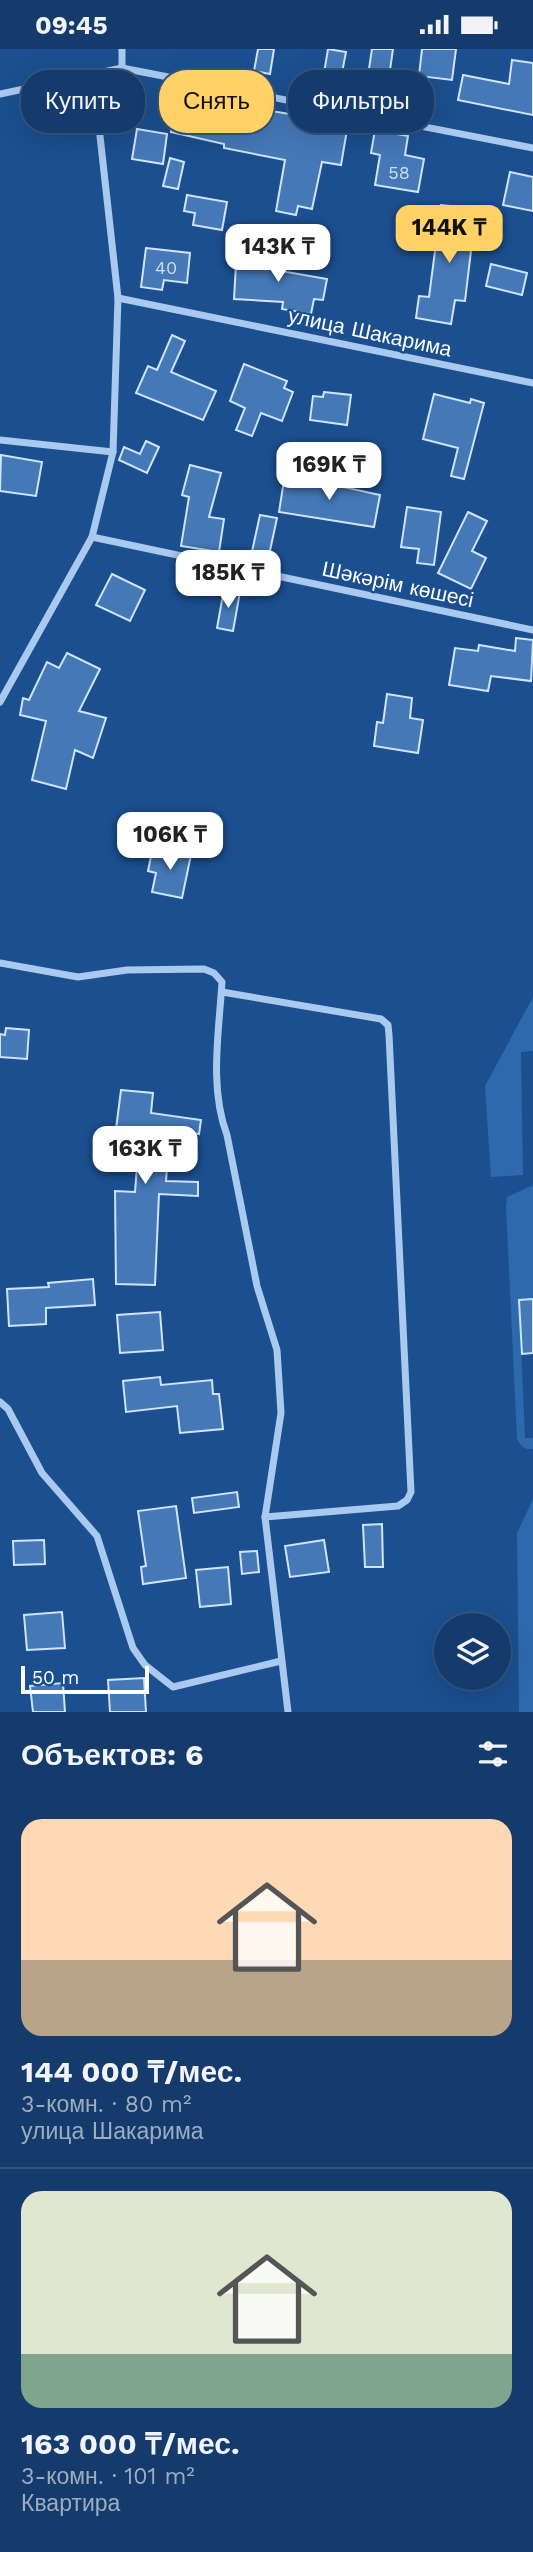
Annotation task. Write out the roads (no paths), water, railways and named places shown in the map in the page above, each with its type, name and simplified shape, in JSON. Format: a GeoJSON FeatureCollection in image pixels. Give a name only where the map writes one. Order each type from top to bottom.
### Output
{"type":"FeatureCollection","features":[{"type":"Feature","properties":{"kind":"street"},"geometry":{"type":"LineString","coordinates":[[122,49],[122,68]]}},
{"type":"Feature","properties":{"kind":"street"},"geometry":{"type":"LineString","coordinates":[[110,70],[122,68],[533,148]]}},
{"type":"Feature","properties":{"kind":"street"},"geometry":{"type":"LineString","coordinates":[[0,94],[21,89]]}},
{"type":"Feature","properties":{"kind":"street"},"geometry":{"type":"LineString","coordinates":[[0,702],[92,537],[113,451],[118,298],[100,133]]}},
{"type":"Feature","properties":{"kind":"street","name":"улица Шакарима"},"geometry":{"type":"LineString","coordinates":[[118,298],[533,383]]}},
{"type":"Feature","properties":{"kind":"street"},"geometry":{"type":"LineString","coordinates":[[0,440],[113,451]]}},
{"type":"Feature","properties":{"kind":"street","name":"Шәкәрім көшесі"},"geometry":{"type":"LineString","coordinates":[[92,537],[533,630]]}},
{"type":"Feature","properties":{"kind":"street"},"geometry":{"type":"LineString","coordinates":[[0,963],[78,977],[127,970],[204,969],[214,973],[222,982],[216,1085],[220,1117],[227,1135],[257,1286],[277,1350],[281,1413],[265,1517],[288,1712]]}},
{"type":"Feature","properties":{"kind":"street"},"geometry":{"type":"LineString","coordinates":[[222,992],[381,1019],[388,1025],[389,1035],[411,1492],[407,1500],[398,1506],[265,1517]]}},
{"type":"Feature","properties":{"kind":"street"},"geometry":{"type":"LineString","coordinates":[[0,1402],[8,1409],[42,1473],[97,1536],[133,1649],[145,1665],[173,1687],[281,1661]]}}]}
